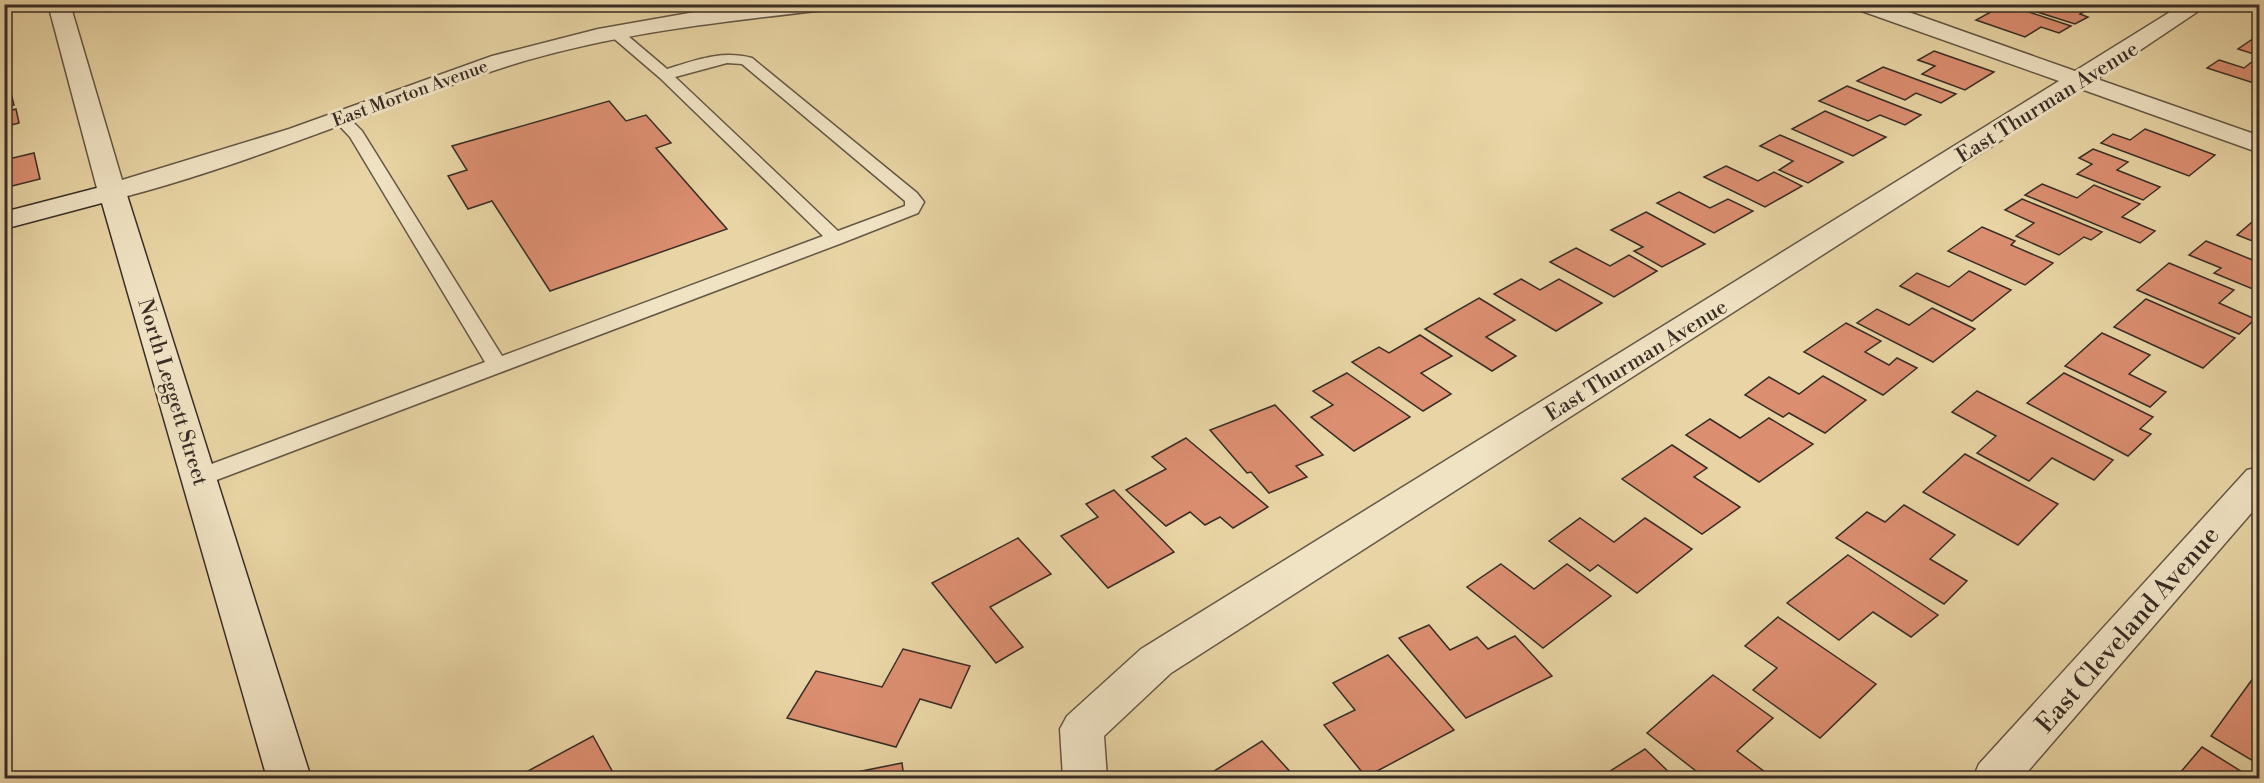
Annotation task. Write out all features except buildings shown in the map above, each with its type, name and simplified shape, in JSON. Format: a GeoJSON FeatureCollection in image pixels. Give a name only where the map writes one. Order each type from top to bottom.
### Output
{"type":"FeatureCollection","features":[{"type":"Feature","properties":{"kind":"street","name":"North Leggett Street"},"geometry":{"type":"LineString","coordinates":[[59,4],[112,192],[289,778]]}},
{"type":"Feature","properties":{"kind":"street","name":"East Morton Avenue"},"geometry":{"type":"LineString","coordinates":[[4,221],[112,192],[298,134],[500,61],[616,33],[712,15],[825,4]]}},
{"type":"Feature","properties":{"kind":"street"},"geometry":{"type":"LineString","coordinates":[[1864,4],[2078,83],[2259,145]]}},
{"type":"Feature","properties":{"kind":"street","name":"East Thurman Avenue"},"geometry":{"type":"LineString","coordinates":[[1085,778],[1083,729],[1156,661],[2078,83],[2199,4]]}},
{"type":"Feature","properties":{"kind":"street","name":"East Cleveland Avenue"},"geometry":{"type":"LineString","coordinates":[[1995,778],[2259,479]]}},
{"type":"Feature","properties":{"kind":"lane"},"geometry":{"type":"LineString","coordinates":[[616,33],[665,75],[836,239]]}},
{"type":"Feature","properties":{"kind":"lane"},"geometry":{"type":"LineString","coordinates":[[198,478],[912,210],[915,202],[747,61],[738,58],[723,59],[665,75]]}},
{"type":"Feature","properties":{"kind":"lane"},"geometry":{"type":"LineString","coordinates":[[340,118],[356,134],[498,366]]}}]}
